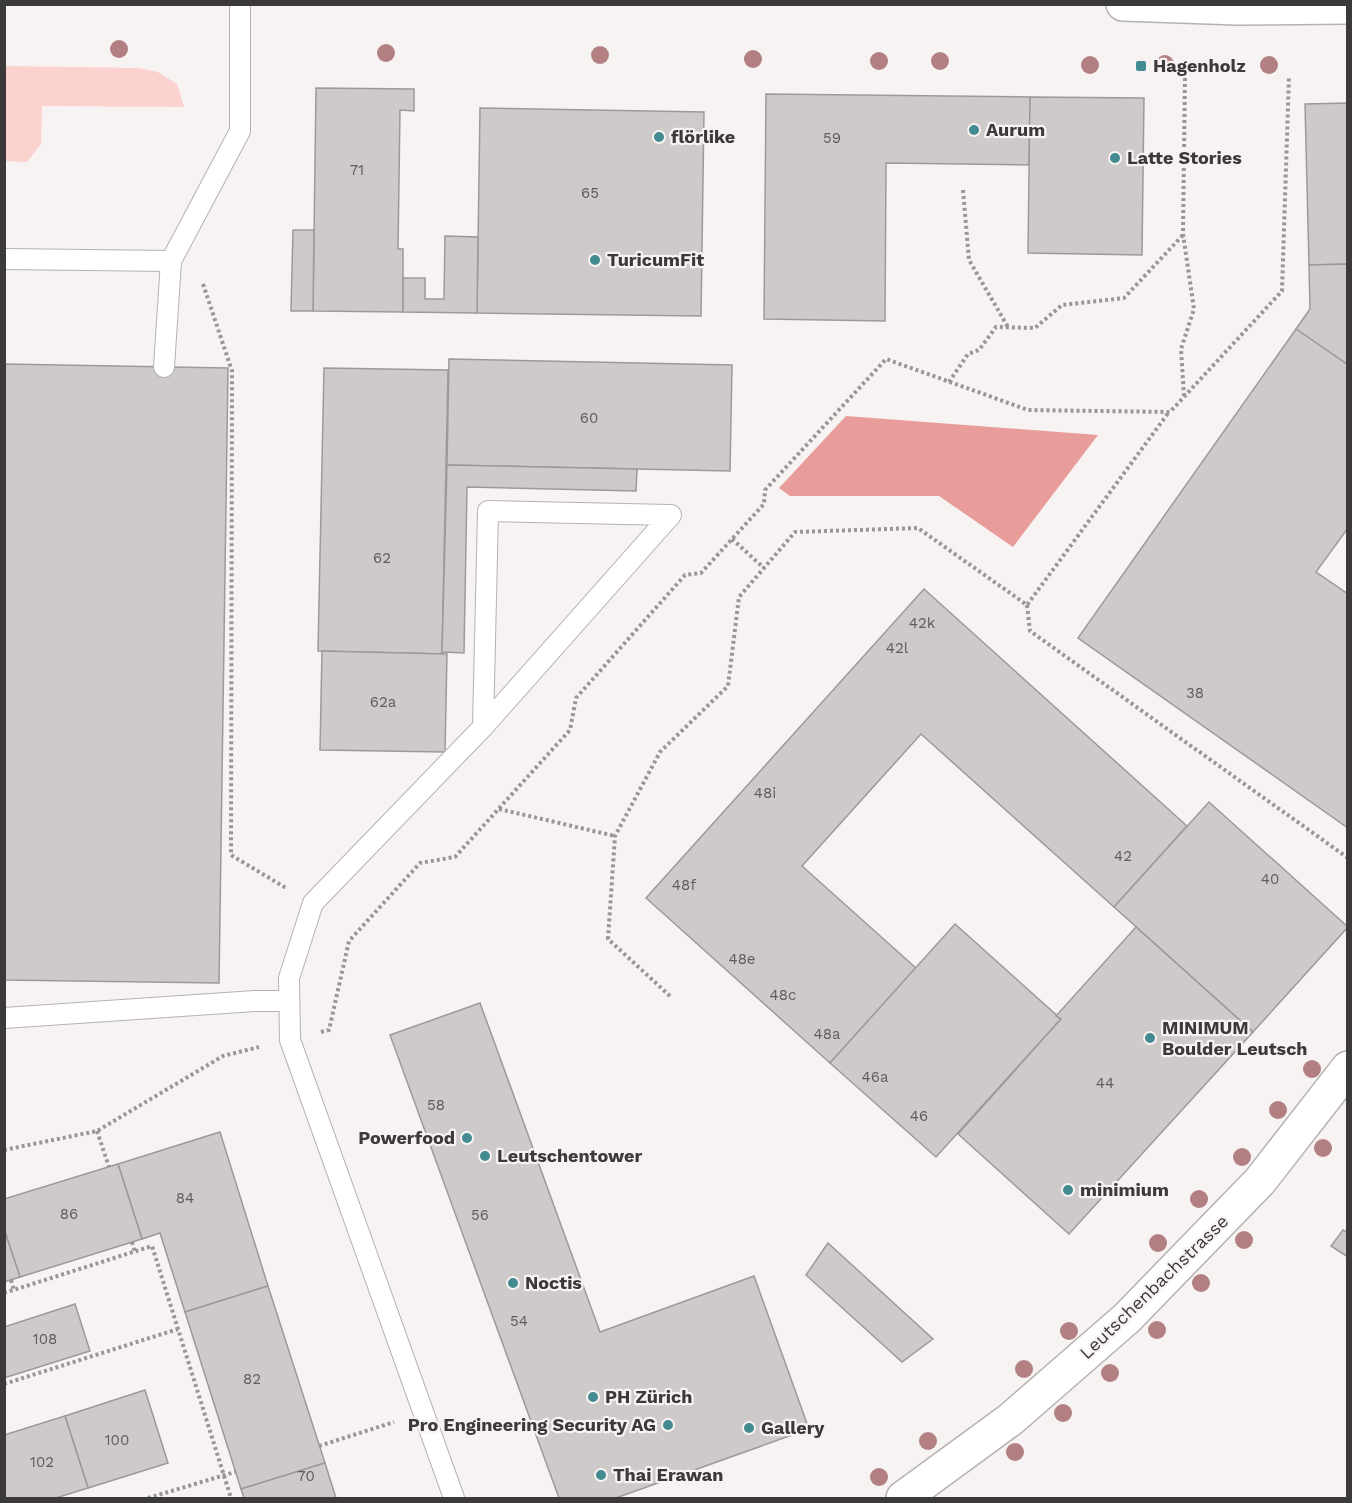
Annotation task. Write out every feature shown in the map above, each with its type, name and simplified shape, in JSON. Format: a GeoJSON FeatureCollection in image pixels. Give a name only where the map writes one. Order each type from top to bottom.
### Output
{"type":"FeatureCollection","features":[{"type":"Feature","properties":{"kind":"street"},"geometry":{"type":"LineString","coordinates":[[1123,4],[1238,8],[1341,6]]}},
{"type":"Feature","properties":{"kind":"street","name":"Leutschenbachstrasse"},"geometry":{"type":"LineString","coordinates":[[903,1498],[1011,1419],[1127,1318],[1260,1181],[1347,1068]]}},
{"type":"Feature","properties":{"kind":"lane"},"geometry":{"type":"LineString","coordinates":[[164,367],[171,261],[240,131],[240,4]]}},
{"type":"Feature","properties":{"kind":"lane"},"geometry":{"type":"LineString","coordinates":[[4,259],[171,261]]}},
{"type":"Feature","properties":{"kind":"lane"},"geometry":{"type":"LineString","coordinates":[[454,1498],[290,1040],[289,978],[313,903],[483,727],[671,515],[488,511],[483,727]]}},
{"type":"Feature","properties":{"kind":"lane"},"geometry":{"type":"LineString","coordinates":[[4,1017],[255,1001],[288,1001]]}},
{"type":"Feature","properties":{"kind":"path"},"geometry":{"type":"LineString","coordinates":[[1184,397],[1181,349],[1194,309],[1183,234],[1185,74]]}},
{"type":"Feature","properties":{"kind":"path"},"geometry":{"type":"LineString","coordinates":[[1289,76],[1282,291],[1170,412],[1027,605],[1030,631],[1347,858]]}},
{"type":"Feature","properties":{"kind":"path"},"geometry":{"type":"LineString","coordinates":[[963,190],[969,260],[1008,327]]}},
{"type":"Feature","properties":{"kind":"path"},"geometry":{"type":"LineString","coordinates":[[186,233],[232,371],[231,855],[313,903]]}},
{"type":"Feature","properties":{"kind":"path"},"geometry":{"type":"LineString","coordinates":[[949,382],[968,354],[979,350],[996,327],[1035,327],[1062,305],[1124,298],[1183,234]]}},
{"type":"Feature","properties":{"kind":"path"},"geometry":{"type":"LineString","coordinates":[[4,1150],[97,1131],[223,1056],[329,1030],[349,941],[420,863],[455,857],[570,730],[576,698],[686,575],[701,573],[764,504],[765,490],[886,359],[1028,410],[1170,412]]}},
{"type":"Feature","properties":{"kind":"path"},"geometry":{"type":"LineString","coordinates":[[670,996],[608,939],[615,836],[660,752],[728,686],[739,597],[795,532],[918,528],[1027,605]]}},
{"type":"Feature","properties":{"kind":"path"},"geometry":{"type":"LineString","coordinates":[[732,539],[764,568]]}},
{"type":"Feature","properties":{"kind":"path"},"geometry":{"type":"LineString","coordinates":[[499,809],[615,836]]}},
{"type":"Feature","properties":{"kind":"path"},"geometry":{"type":"LineString","coordinates":[[97,1131],[109,1167]]}},
{"type":"Feature","properties":{"kind":"path"},"geometry":{"type":"LineString","coordinates":[[132,1242],[135,1252]]}},
{"type":"Feature","properties":{"kind":"path"},"geometry":{"type":"LineString","coordinates":[[4,1293],[152,1246],[231,1498]]}},
{"type":"Feature","properties":{"kind":"path"},"geometry":{"type":"LineString","coordinates":[[11,1280],[14,1290]]}},
{"type":"Feature","properties":{"kind":"path"},"geometry":{"type":"LineString","coordinates":[[4,1384],[178,1329]]}},
{"type":"Feature","properties":{"kind":"path"},"geometry":{"type":"LineString","coordinates":[[319,1446],[423,1413]]}},
{"type":"Feature","properties":{"kind":"path"},"geometry":{"type":"LineString","coordinates":[[148,1498],[235,1472]]}},
{"type":"Feature","properties":{"kind":"shaded area"},"geometry":{"type":"Polygon","coordinates":[[[5,66],[139,68],[158,72],[177,84],[184,107],[42,106],[41,144],[27,162],[5,161],[5,66]]]}},
{"type":"Feature","properties":{"kind":"shaded area"},"geometry":{"type":"Polygon","coordinates":[[[846,416],[1098,435],[1013,547],[939,496],[790,496],[779,488],[846,416]]]}},
{"type":"Feature","properties":{"kind":"building"},"geometry":{"type":"Polygon","coordinates":[[[316,88],[414,89],[414,111],[400,110],[398,249],[403,249],[403,312],[313,311],[316,88]]]}},
{"type":"Feature","properties":{"kind":"building"},"geometry":{"type":"Polygon","coordinates":[[[766,94],[1030,97],[1029,165],[886,163],[885,321],[764,319],[766,94]]]}},
{"type":"Feature","properties":{"kind":"building"},"geometry":{"type":"Polygon","coordinates":[[[1030,97],[1144,98],[1142,255],[1028,253],[1030,97]]]}},
{"type":"Feature","properties":{"kind":"building"},"geometry":{"type":"Polygon","coordinates":[[[1348,103],[1348,264],[1309,265],[1305,104],[1348,103]]]}},
{"type":"Feature","properties":{"kind":"building"},"geometry":{"type":"Polygon","coordinates":[[[480,108],[704,112],[701,316],[477,313],[480,108]]]}},
{"type":"Feature","properties":{"kind":"building"},"geometry":{"type":"Polygon","coordinates":[[[293,230],[314,230],[313,311],[291,311],[293,230]]]}},
{"type":"Feature","properties":{"kind":"building"},"geometry":{"type":"Polygon","coordinates":[[[445,236],[478,237],[477,313],[403,312],[403,278],[425,278],[425,299],[444,299],[445,236]]]}},
{"type":"Feature","properties":{"kind":"building"},"geometry":{"type":"Polygon","coordinates":[[[1348,264],[1348,365],[1296,329],[1310,309],[1309,265],[1348,264]]]}},
{"type":"Feature","properties":{"kind":"building"},"geometry":{"type":"Polygon","coordinates":[[[1296,329],[1348,365],[1348,528],[1316,572],[1348,594],[1348,828],[1078,638],[1296,329]]]}},
{"type":"Feature","properties":{"kind":"building"},"geometry":{"type":"Polygon","coordinates":[[[449,359],[732,365],[730,471],[447,465],[449,359]]]}},
{"type":"Feature","properties":{"kind":"building"},"geometry":{"type":"Polygon","coordinates":[[[4,364],[228,368],[219,983],[4,980],[4,364]]]}},
{"type":"Feature","properties":{"kind":"building"},"geometry":{"type":"Polygon","coordinates":[[[324,368],[448,370],[442,654],[318,651],[324,368]]]}},
{"type":"Feature","properties":{"kind":"building"},"geometry":{"type":"Polygon","coordinates":[[[447,465],[637,469],[636,491],[467,487],[464,653],[442,652],[447,465]]]}},
{"type":"Feature","properties":{"kind":"building"},"geometry":{"type":"Polygon","coordinates":[[[924,589],[1187,826],[1114,907],[921,734],[802,866],[916,968],[830,1063],[646,898],[924,589]]]}},
{"type":"Feature","properties":{"kind":"building"},"geometry":{"type":"Polygon","coordinates":[[[322,651],[447,654],[445,752],[320,750],[322,651]]]}},
{"type":"Feature","properties":{"kind":"building"},"geometry":{"type":"Polygon","coordinates":[[[1209,802],[1348,927],[1253,1032],[1114,907],[1209,802]]]}},
{"type":"Feature","properties":{"kind":"building"},"geometry":{"type":"Polygon","coordinates":[[[955,924],[1061,1019],[936,1157],[830,1063],[955,924]]]}},
{"type":"Feature","properties":{"kind":"building"},"geometry":{"type":"Polygon","coordinates":[[[1136,927],[1253,1032],[1069,1234],[958,1134],[1061,1019],[1056,1016],[1136,927]]]}},
{"type":"Feature","properties":{"kind":"building","name":"Leutschentower"},"geometry":{"type":"Polygon","coordinates":[[[480,1003],[600,1332],[754,1276],[809,1429],[616,1498],[559,1498],[390,1035],[480,1003]]]}},
{"type":"Feature","properties":{"kind":"building"},"geometry":{"type":"Polygon","coordinates":[[[220,1132],[268,1286],[185,1312],[160,1233],[142,1239],[118,1164],[220,1132]]]}},
{"type":"Feature","properties":{"kind":"building"},"geometry":{"type":"Polygon","coordinates":[[[118,1164],[142,1239],[20,1277],[4,1229],[4,1199],[118,1164]]]}},
{"type":"Feature","properties":{"kind":"building"},"geometry":{"type":"Polygon","coordinates":[[[4,1229],[20,1277],[4,1282],[4,1229]]]}},
{"type":"Feature","properties":{"kind":"building"},"geometry":{"type":"Polygon","coordinates":[[[1343,1230],[1348,1233],[1348,1257],[1331,1246],[1343,1230]]]}},
{"type":"Feature","properties":{"kind":"building"},"geometry":{"type":"Polygon","coordinates":[[[828,1243],[933,1339],[902,1362],[806,1275],[828,1243]]]}},
{"type":"Feature","properties":{"kind":"building"},"geometry":{"type":"Polygon","coordinates":[[[268,1286],[325,1463],[241,1489],[185,1312],[268,1286]]]}},
{"type":"Feature","properties":{"kind":"building"},"geometry":{"type":"Polygon","coordinates":[[[75,1304],[90,1351],[4,1378],[4,1327],[75,1304]]]}},
{"type":"Feature","properties":{"kind":"building"},"geometry":{"type":"Polygon","coordinates":[[[145,1390],[168,1463],[88,1488],[65,1416],[145,1390]]]}},
{"type":"Feature","properties":{"kind":"building"},"geometry":{"type":"Polygon","coordinates":[[[65,1416],[88,1488],[56,1498],[4,1498],[4,1435],[65,1416]]]}},
{"type":"Feature","properties":{"kind":"building"},"geometry":{"type":"Polygon","coordinates":[[[325,1463],[336,1498],[244,1498],[241,1489],[325,1463]]]}},
{"type":"Feature","properties":{"kind":"place","name":"Hagenholz"},"geometry":{"type":"Point","coordinates":[1141,66]}},
{"type":"Feature","properties":{"kind":"place","name":"Aurum"},"geometry":{"type":"Point","coordinates":[974,130]}},
{"type":"Feature","properties":{"kind":"place","name":"flörlike"},"geometry":{"type":"Point","coordinates":[659,137]}},
{"type":"Feature","properties":{"kind":"place","name":"Latte Stories"},"geometry":{"type":"Point","coordinates":[1115,158]}},
{"type":"Feature","properties":{"kind":"place","name":"TuricumFit"},"geometry":{"type":"Point","coordinates":[595,260]}},
{"type":"Feature","properties":{"kind":"place","name":"MINIMUM Boulder Leutsch"},"geometry":{"type":"Point","coordinates":[1150,1038]}},
{"type":"Feature","properties":{"kind":"place","name":"Powerfood"},"geometry":{"type":"Point","coordinates":[467,1138]}},
{"type":"Feature","properties":{"kind":"place","name":"Leutschentower"},"geometry":{"type":"Point","coordinates":[485,1156]}},
{"type":"Feature","properties":{"kind":"place","name":"minimium"},"geometry":{"type":"Point","coordinates":[1068,1190]}},
{"type":"Feature","properties":{"kind":"place","name":"Noctis"},"geometry":{"type":"Point","coordinates":[513,1283]}},
{"type":"Feature","properties":{"kind":"place","name":"PH Zürich"},"geometry":{"type":"Point","coordinates":[593,1397]}},
{"type":"Feature","properties":{"kind":"place","name":"Pro Engineering Security AG"},"geometry":{"type":"Point","coordinates":[668,1425]}},
{"type":"Feature","properties":{"kind":"place","name":"Gallery"},"geometry":{"type":"Point","coordinates":[749,1428]}},
{"type":"Feature","properties":{"kind":"place","name":"Thai Erawan"},"geometry":{"type":"Point","coordinates":[601,1475]}}]}
